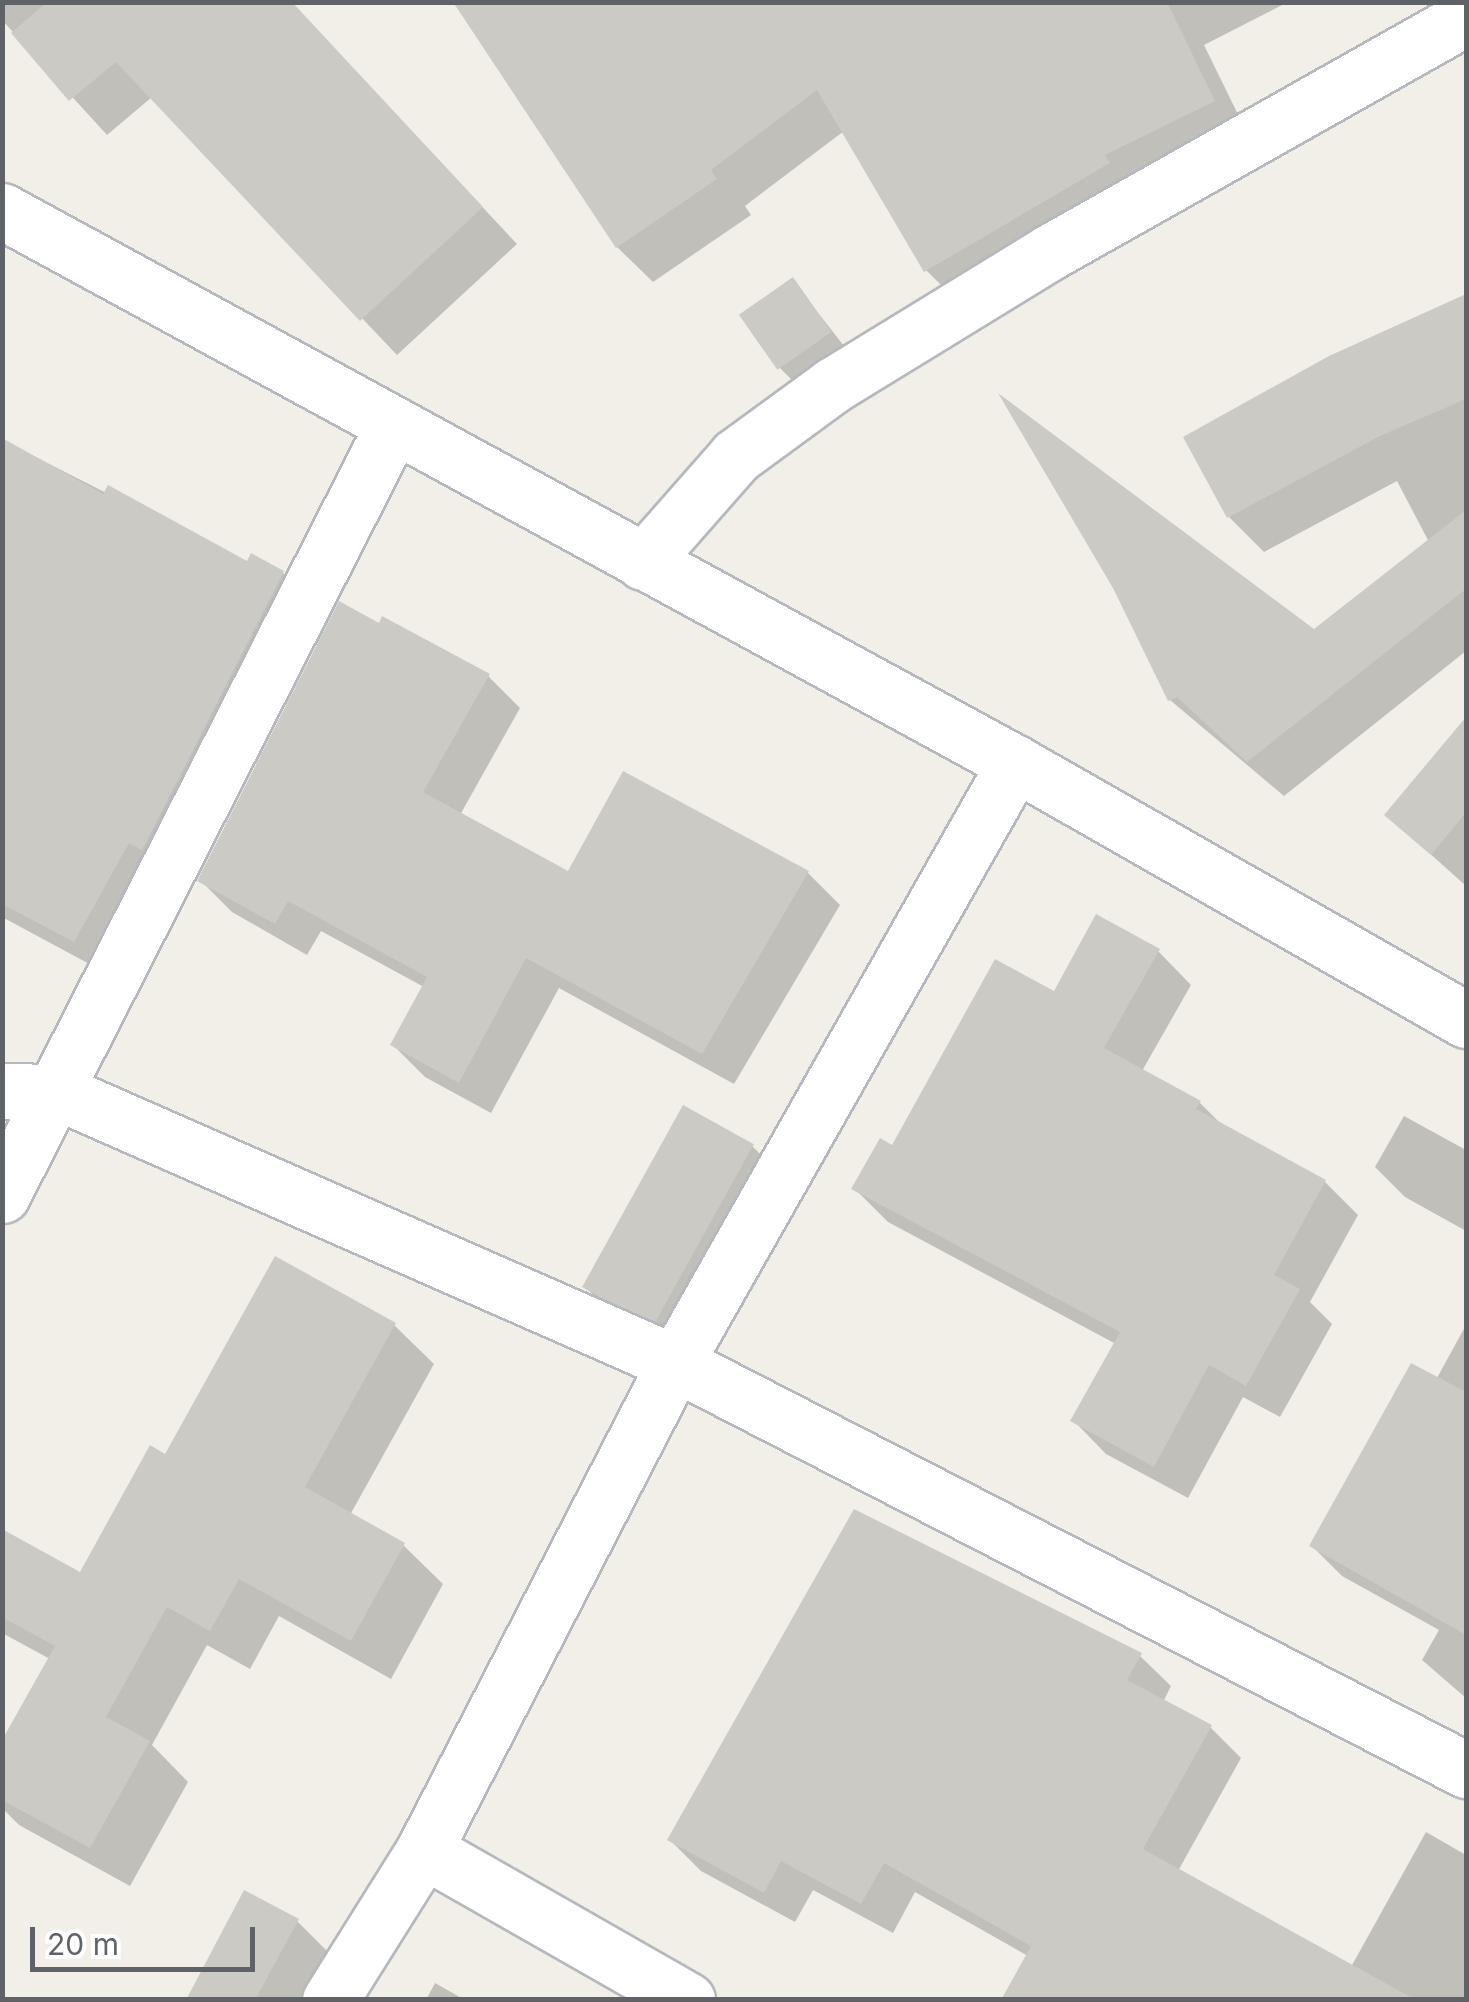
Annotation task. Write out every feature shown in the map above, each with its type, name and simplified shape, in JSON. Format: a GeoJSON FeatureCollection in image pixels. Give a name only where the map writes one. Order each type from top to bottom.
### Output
{"type":"FeatureCollection","features":[{"type":"Feature","properties":{"kind":"street"},"geometry":{"type":"LineString","coordinates":[[643,562],[736,456],[834,385],[1050,252],[1466,18]]}},
{"type":"Feature","properties":{"kind":"street"},"geometry":{"type":"LineString","coordinates":[[2,211],[392,428],[1016,763],[1466,1020]]}},
{"type":"Feature","properties":{"kind":"street"},"geometry":{"type":"LineString","coordinates":[[2,1195],[58,1092],[392,428]]}},
{"type":"Feature","properties":{"kind":"street"},"geometry":{"type":"LineString","coordinates":[[330,2000],[424,1850],[675,1363],[1016,763]]}},
{"type":"Feature","properties":{"kind":"street"},"geometry":{"type":"LineString","coordinates":[[2,1091],[58,1092],[675,1363],[1466,1770]]}},
{"type":"Feature","properties":{"kind":"street"},"geometry":{"type":"LineString","coordinates":[[424,1850],[687,2000]]}},
{"type":"Feature","properties":{"kind":"building"},"geometry":{"type":"Polygon","coordinates":[[[47,2],[292,2],[483,207],[360,321],[116,62],[69,101],[11,33],[47,2]]]}},
{"type":"Feature","properties":{"kind":"building"},"geometry":{"type":"Polygon","coordinates":[[[453,2],[1167,2],[1215,101],[1105,155],[1110,163],[924,272],[817,90],[711,170],[717,179],[616,248],[453,2]]]}},
{"type":"Feature","properties":{"kind":"building"},"geometry":{"type":"Polygon","coordinates":[[[793,277],[831,332],[777,370],[739,315],[793,277]]]}},
{"type":"Feature","properties":{"kind":"building"},"geometry":{"type":"Polygon","coordinates":[[[1466,294],[1466,399],[1380,436],[1227,518],[1183,437],[1329,356],[1466,294]]]}},
{"type":"Feature","properties":{"kind":"building"},"geometry":{"type":"Polygon","coordinates":[[[998,393],[1314,629],[1466,510],[1466,589],[1247,762],[1177,697],[1168,701],[1113,588],[998,393]]]}},
{"type":"Feature","properties":{"kind":"building"},"geometry":{"type":"Polygon","coordinates":[[[2,438],[103,494],[108,485],[247,561],[251,553],[284,571],[142,850],[129,843],[74,942],[2,904],[2,438]]]}},
{"type":"Feature","properties":{"kind":"building"},"geometry":{"type":"Polygon","coordinates":[[[339,601],[379,623],[382,616],[490,674],[423,792],[568,871],[623,771],[809,871],[702,1054],[526,958],[459,1083],[390,1045],[427,977],[288,901],[275,924],[197,881],[339,601]]]}},
{"type":"Feature","properties":{"kind":"building"},"geometry":{"type":"Polygon","coordinates":[[[1466,717],[1466,812],[1431,855],[1384,815],[1466,717]]]}},
{"type":"Feature","properties":{"kind":"building"},"geometry":{"type":"Polygon","coordinates":[[[1096,914],[1160,949],[1104,1048],[1201,1101],[1196,1109],[1326,1180],[1274,1275],[1300,1289],[1246,1386],[1209,1365],[1154,1467],[1070,1421],[1120,1332],[851,1189],[880,1138],[892,1145],[995,959],[1054,991],[1096,914]]]}},
{"type":"Feature","properties":{"kind":"building"},"geometry":{"type":"Polygon","coordinates":[[[683,1105],[754,1144],[653,1326],[582,1287],[683,1105]]]}},
{"type":"Feature","properties":{"kind":"building"},"geometry":{"type":"Polygon","coordinates":[[[275,1256],[396,1323],[305,1487],[405,1543],[351,1641],[239,1579],[210,1631],[167,1607],[106,1717],[150,1741],[90,1848],[2,1800],[2,1740],[55,1646],[2,1617],[2,1529],[80,1572],[150,1445],[165,1454],[275,1256]]]}},
{"type":"Feature","properties":{"kind":"building"},"geometry":{"type":"Polygon","coordinates":[[[1411,1363],[1466,1392],[1466,1635],[1309,1546],[1411,1363]]]}},
{"type":"Feature","properties":{"kind":"building"},"geometry":{"type":"Polygon","coordinates":[[[854,1509],[1142,1653],[1127,1680],[1212,1725],[1143,1849],[1416,2000],[1001,2000],[1031,1946],[884,1863],[861,1904],[781,1861],[764,1893],[667,1840],[854,1509]]]}},
{"type":"Feature","properties":{"kind":"building"},"geometry":{"type":"Polygon","coordinates":[[[244,1890],[299,1919],[255,2000],[186,2000],[244,1890]]]}}]}
